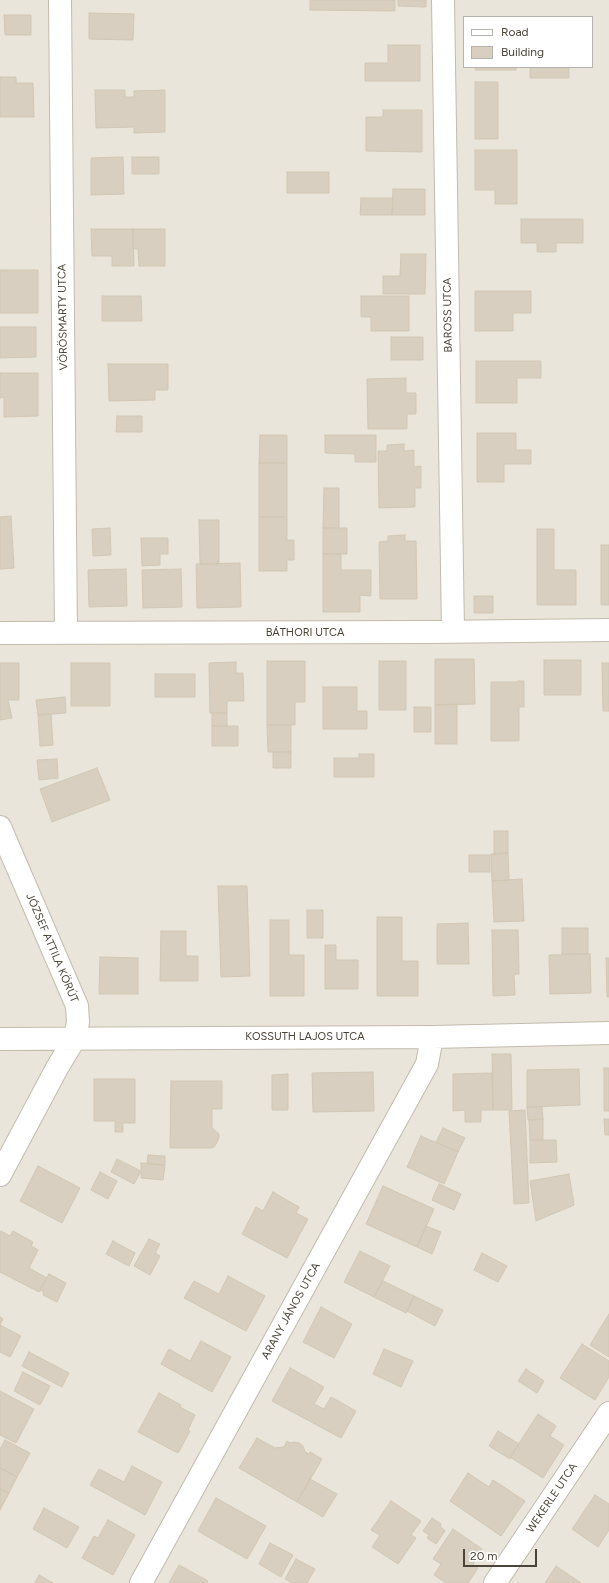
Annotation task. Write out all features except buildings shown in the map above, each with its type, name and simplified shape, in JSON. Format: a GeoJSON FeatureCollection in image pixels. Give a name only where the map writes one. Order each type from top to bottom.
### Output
{"type":"FeatureCollection","features":[{"type":"Feature","properties":{"kind":"street","name":"VÖRÖSMARTY UTCA"},"geometry":{"type":"LineString","coordinates":[[60,0],[66,633]]}},
{"type":"Feature","properties":{"kind":"street","name":"BAROSS UTCA"},"geometry":{"type":"LineString","coordinates":[[443,0],[453,631]]}},
{"type":"Feature","properties":{"kind":"street","name":"BÁTHORI UTCA"},"geometry":{"type":"LineString","coordinates":[[0,633],[609,630]]}},
{"type":"Feature","properties":{"kind":"street","name":"JÓZSEF ATTILA KÖRÚT"},"geometry":{"type":"LineString","coordinates":[[0,827],[77,1006],[78,1022],[75,1038],[56,1068],[0,1175]]}},
{"type":"Feature","properties":{"kind":"street","name":"KOSSUTH LAJOS UTCA"},"geometry":{"type":"LineString","coordinates":[[0,1039],[432,1037],[609,1033]]}},
{"type":"Feature","properties":{"kind":"street","name":"ARANY JÁNOS UTCA"},"geometry":{"type":"LineString","coordinates":[[142,1583],[427,1064],[432,1037]]}},
{"type":"Feature","properties":{"kind":"street","name":"WEKERLE UTCA"},"geometry":{"type":"LineString","coordinates":[[495,1583],[609,1413]]}},
{"type":"Feature","properties":{"kind":"shaded area"},"geometry":{"type":"Polygon","coordinates":[[[0,0],[609,0],[609,1583],[0,1583],[0,0]]]}}]}
